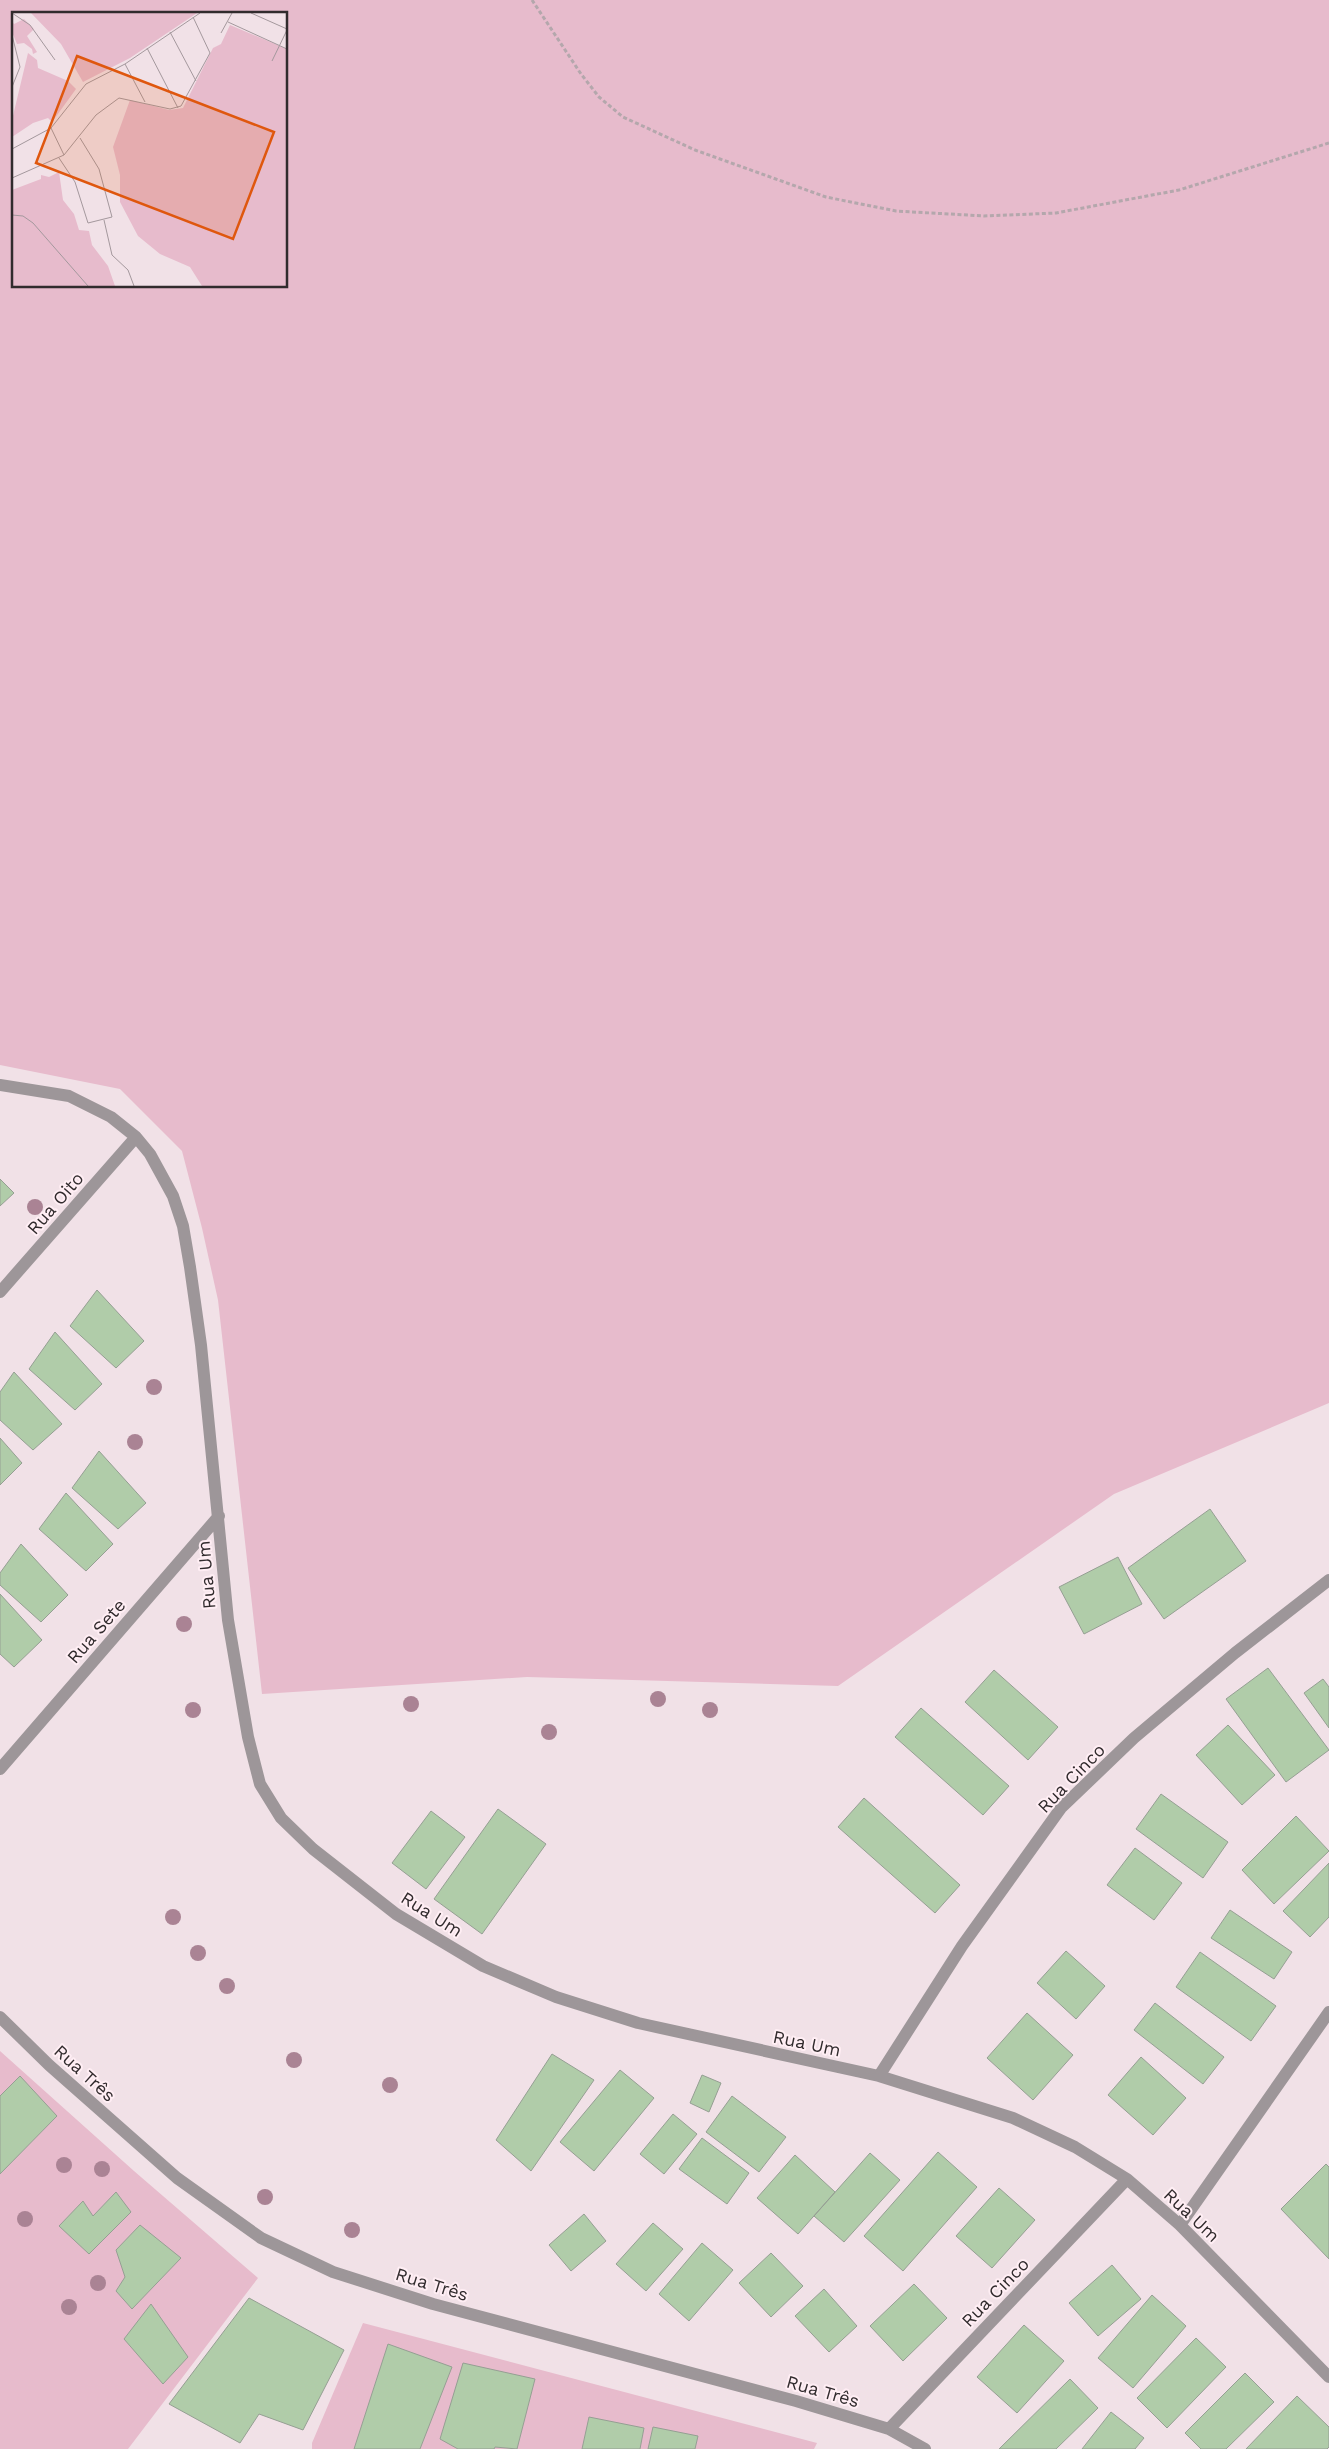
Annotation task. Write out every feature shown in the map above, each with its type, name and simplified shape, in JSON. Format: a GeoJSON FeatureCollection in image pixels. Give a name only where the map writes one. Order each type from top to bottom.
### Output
{"type":"FeatureCollection","features":[{"type":"Feature","properties":{"kind":"street","name":"Rua Um"},"geometry":{"type":"LineString","coordinates":[[0,1085],[68,1096],[111,1117],[136,1137],[150,1154],[164,1177],[183,1226],[201,1344],[228,1620],[248,1737],[260,1784],[281,1818],[313,1849],[396,1914],[483,1966],[556,1996],[638,2023],[879,2076],[1013,2118],[1076,2147],[1127,2179],[1180,2225],[1329,2377]]}},
{"type":"Feature","properties":{"kind":"street","name":"Rua Oito"},"geometry":{"type":"LineString","coordinates":[[0,1292],[136,1137]]}},
{"type":"Feature","properties":{"kind":"street","name":"Rua Sete"},"geometry":{"type":"LineString","coordinates":[[0,1770],[219,1516]]}},
{"type":"Feature","properties":{"kind":"street","name":"Rua Cinco"},"geometry":{"type":"LineString","coordinates":[[879,2076],[962,1946],[1061,1808],[1134,1738],[1329,1580]]}},
{"type":"Feature","properties":{"kind":"street"},"geometry":{"type":"LineString","coordinates":[[1180,2225],[1329,2012]]}},
{"type":"Feature","properties":{"kind":"street","name":"Rua Três"},"geometry":{"type":"LineString","coordinates":[[0,2018],[49,2065],[177,2178],[261,2238],[333,2272],[433,2304],[796,2401],[889,2429],[925,2449]]}},
{"type":"Feature","properties":{"kind":"street","name":"Rua Cinco"},"geometry":{"type":"LineString","coordinates":[[889,2429],[1127,2179]]}},
{"type":"Feature","properties":{"kind":"path"},"geometry":{"type":"LineString","coordinates":[[532,0],[581,74],[600,97],[623,117],[695,150],[826,197],[896,211],[984,216],[1056,213],[1179,190],[1329,143]]}},
{"type":"Feature","properties":{"kind":"shaded area"},"geometry":{"type":"Polygon","coordinates":[[[0,0],[1329,0],[1329,1403],[1114,1494],[838,1686],[527,1677],[262,1694],[218,1300],[202,1228],[182,1151],[120,1089],[0,1065],[0,0]]]}},
{"type":"Feature","properties":{"kind":"shaded area"},"geometry":{"type":"Polygon","coordinates":[[[0,2051],[134,2171],[258,2278],[128,2449],[0,2449],[0,2051]]]}},
{"type":"Feature","properties":{"kind":"shaded area"},"geometry":{"type":"Polygon","coordinates":[[[363,2323],[817,2443],[814,2449],[312,2449],[312,2443],[363,2323]]]}},
{"type":"Feature","properties":{"kind":"building"},"geometry":{"type":"Polygon","coordinates":[[[0,1179],[14,1193],[0,1206],[0,1179]]]}},
{"type":"Feature","properties":{"kind":"building"},"geometry":{"type":"Polygon","coordinates":[[[97,1290],[144,1341],[116,1368],[70,1326],[97,1290]]]}},
{"type":"Feature","properties":{"kind":"building"},"geometry":{"type":"Polygon","coordinates":[[[55,1332],[102,1384],[75,1410],[29,1369],[55,1332]]]}},
{"type":"Feature","properties":{"kind":"building"},"geometry":{"type":"Polygon","coordinates":[[[14,1372],[62,1424],[33,1450],[0,1420],[0,1392],[14,1372]]]}},
{"type":"Feature","properties":{"kind":"building"},"geometry":{"type":"Polygon","coordinates":[[[0,1438],[22,1463],[0,1485],[0,1438]]]}},
{"type":"Feature","properties":{"kind":"building"},"geometry":{"type":"Polygon","coordinates":[[[99,1451],[146,1503],[118,1529],[72,1488],[99,1451]]]}},
{"type":"Feature","properties":{"kind":"building"},"geometry":{"type":"Polygon","coordinates":[[[66,1493],[113,1544],[86,1571],[39,1529],[66,1493]]]}},
{"type":"Feature","properties":{"kind":"building"},"geometry":{"type":"Polygon","coordinates":[[[1210,1509],[1246,1561],[1164,1619],[1128,1568],[1210,1509]]]}},
{"type":"Feature","properties":{"kind":"building"},"geometry":{"type":"Polygon","coordinates":[[[21,1544],[68,1595],[41,1622],[0,1585],[0,1573],[21,1544]]]}},
{"type":"Feature","properties":{"kind":"building"},"geometry":{"type":"Polygon","coordinates":[[[1118,1557],[1142,1604],[1084,1634],[1059,1587],[1118,1557]]]}},
{"type":"Feature","properties":{"kind":"building"},"geometry":{"type":"Polygon","coordinates":[[[0,1594],[42,1640],[14,1667],[0,1654],[0,1594]]]}},
{"type":"Feature","properties":{"kind":"building"},"geometry":{"type":"Polygon","coordinates":[[[1268,1668],[1329,1750],[1286,1782],[1226,1699],[1268,1668]]]}},
{"type":"Feature","properties":{"kind":"building"},"geometry":{"type":"Polygon","coordinates":[[[994,1670],[1058,1727],[1028,1760],[965,1702],[994,1670]]]}},
{"type":"Feature","properties":{"kind":"building"},"geometry":{"type":"Polygon","coordinates":[[[1323,1679],[1329,1687],[1329,1728],[1304,1693],[1323,1679]]]}},
{"type":"Feature","properties":{"kind":"building"},"geometry":{"type":"Polygon","coordinates":[[[921,1708],[1009,1786],[983,1815],[895,1737],[921,1708]]]}},
{"type":"Feature","properties":{"kind":"building"},"geometry":{"type":"Polygon","coordinates":[[[1228,1725],[1275,1775],[1242,1805],[1196,1755],[1228,1725]]]}},
{"type":"Feature","properties":{"kind":"building"},"geometry":{"type":"Polygon","coordinates":[[[1161,1794],[1228,1842],[1203,1878],[1136,1829],[1161,1794]]]}},
{"type":"Feature","properties":{"kind":"building"},"geometry":{"type":"Polygon","coordinates":[[[864,1798],[960,1885],[935,1913],[838,1827],[864,1798]]]}},
{"type":"Feature","properties":{"kind":"building"},"geometry":{"type":"Polygon","coordinates":[[[498,1809],[546,1844],[482,1934],[434,1899],[498,1809]]]}},
{"type":"Feature","properties":{"kind":"building"},"geometry":{"type":"Polygon","coordinates":[[[431,1811],[465,1837],[426,1889],[392,1863],[431,1811]]]}},
{"type":"Feature","properties":{"kind":"building"},"geometry":{"type":"Polygon","coordinates":[[[1296,1816],[1329,1851],[1274,1904],[1242,1870],[1296,1816]]]}},
{"type":"Feature","properties":{"kind":"building"},"geometry":{"type":"Polygon","coordinates":[[[1135,1848],[1182,1883],[1154,1920],[1107,1885],[1135,1848]]]}},
{"type":"Feature","properties":{"kind":"building"},"geometry":{"type":"Polygon","coordinates":[[[1329,1863],[1329,1917],[1310,1937],[1283,1911],[1329,1863]]]}},
{"type":"Feature","properties":{"kind":"building"},"geometry":{"type":"Polygon","coordinates":[[[1230,1910],[1292,1952],[1274,1979],[1211,1938],[1230,1910]]]}},
{"type":"Feature","properties":{"kind":"building"},"geometry":{"type":"Polygon","coordinates":[[[1066,1951],[1105,1986],[1076,2019],[1037,1983],[1066,1951]]]}},
{"type":"Feature","properties":{"kind":"building"},"geometry":{"type":"Polygon","coordinates":[[[1200,1952],[1276,2006],[1251,2041],[1176,1987],[1200,1952]]]}},
{"type":"Feature","properties":{"kind":"building"},"geometry":{"type":"Polygon","coordinates":[[[1155,2003],[1224,2057],[1203,2084],[1134,2030],[1155,2003]]]}},
{"type":"Feature","properties":{"kind":"building"},"geometry":{"type":"Polygon","coordinates":[[[1027,2013],[1073,2055],[1033,2100],[987,2058],[1027,2013]]]}},
{"type":"Feature","properties":{"kind":"building"},"geometry":{"type":"Polygon","coordinates":[[[552,2054],[594,2080],[531,2171],[496,2140],[552,2054]]]}},
{"type":"Feature","properties":{"kind":"building"},"geometry":{"type":"Polygon","coordinates":[[[1141,2057],[1186,2098],[1153,2135],[1108,2095],[1141,2057]]]}},
{"type":"Feature","properties":{"kind":"building"},"geometry":{"type":"Polygon","coordinates":[[[620,2070],[654,2098],[594,2171],[560,2142],[620,2070]]]}},
{"type":"Feature","properties":{"kind":"building"},"geometry":{"type":"Polygon","coordinates":[[[702,2075],[721,2083],[709,2112],[690,2103],[702,2075]]]}},
{"type":"Feature","properties":{"kind":"building"},"geometry":{"type":"Polygon","coordinates":[[[20,2076],[57,2116],[0,2174],[0,2096],[20,2076]]]}},
{"type":"Feature","properties":{"kind":"building"},"geometry":{"type":"Polygon","coordinates":[[[732,2096],[786,2137],[759,2172],[706,2132],[732,2096]]]}},
{"type":"Feature","properties":{"kind":"building"},"geometry":{"type":"Polygon","coordinates":[[[673,2114],[697,2134],[664,2174],[640,2154],[673,2114]]]}},
{"type":"Feature","properties":{"kind":"building"},"geometry":{"type":"Polygon","coordinates":[[[702,2138],[749,2173],[727,2204],[679,2169],[702,2138]]]}},
{"type":"Feature","properties":{"kind":"building"},"geometry":{"type":"Polygon","coordinates":[[[938,2152],[977,2187],[903,2271],[864,2236],[938,2152]]]}},
{"type":"Feature","properties":{"kind":"building"},"geometry":{"type":"Polygon","coordinates":[[[870,2153],[900,2180],[844,2242],[814,2216],[870,2153]]]}},
{"type":"Feature","properties":{"kind":"building"},"geometry":{"type":"Polygon","coordinates":[[[795,2155],[835,2192],[798,2234],[757,2198],[795,2155]]]}},
{"type":"Feature","properties":{"kind":"building"},"geometry":{"type":"Polygon","coordinates":[[[1326,2164],[1329,2167],[1329,2259],[1281,2209],[1326,2164]]]}},
{"type":"Feature","properties":{"kind":"building"},"geometry":{"type":"Polygon","coordinates":[[[999,2188],[1035,2220],[992,2268],[956,2236],[999,2188]]]}},
{"type":"Feature","properties":{"kind":"building"},"geometry":{"type":"Polygon","coordinates":[[[116,2192],[131,2212],[89,2254],[59,2226],[83,2201],[93,2216],[116,2192]]]}},
{"type":"Feature","properties":{"kind":"building"},"geometry":{"type":"Polygon","coordinates":[[[584,2214],[606,2241],[571,2271],[549,2245],[584,2214]]]}},
{"type":"Feature","properties":{"kind":"building"},"geometry":{"type":"Polygon","coordinates":[[[653,2223],[683,2249],[646,2291],[616,2264],[653,2223]]]}},
{"type":"Feature","properties":{"kind":"building"},"geometry":{"type":"Polygon","coordinates":[[[140,2225],[181,2258],[132,2309],[116,2291],[125,2277],[116,2250],[140,2225]]]}},
{"type":"Feature","properties":{"kind":"building"},"geometry":{"type":"Polygon","coordinates":[[[702,2243],[733,2270],[689,2321],[659,2294],[702,2243]]]}},
{"type":"Feature","properties":{"kind":"building"},"geometry":{"type":"Polygon","coordinates":[[[771,2253],[803,2286],[771,2317],[739,2283],[771,2253]]]}},
{"type":"Feature","properties":{"kind":"building"},"geometry":{"type":"Polygon","coordinates":[[[1112,2265],[1141,2299],[1098,2336],[1069,2303],[1112,2265]]]}},
{"type":"Feature","properties":{"kind":"building"},"geometry":{"type":"Polygon","coordinates":[[[914,2284],[947,2318],[903,2361],[870,2326],[914,2284]]]}},
{"type":"Feature","properties":{"kind":"building"},"geometry":{"type":"Polygon","coordinates":[[[824,2289],[857,2326],[829,2352],[795,2316],[824,2289]]]}},
{"type":"Feature","properties":{"kind":"building"},"geometry":{"type":"Polygon","coordinates":[[[1152,2295],[1186,2326],[1133,2388],[1098,2358],[1152,2295]]]}},
{"type":"Feature","properties":{"kind":"building"},"geometry":{"type":"Polygon","coordinates":[[[249,2298],[344,2350],[303,2430],[259,2414],[240,2443],[169,2404],[249,2298]]]}},
{"type":"Feature","properties":{"kind":"building"},"geometry":{"type":"Polygon","coordinates":[[[151,2304],[188,2357],[163,2384],[124,2339],[151,2304]]]}},
{"type":"Feature","properties":{"kind":"building"},"geometry":{"type":"Polygon","coordinates":[[[1024,2325],[1064,2361],[1017,2413],[977,2377],[1024,2325]]]}},
{"type":"Feature","properties":{"kind":"building"},"geometry":{"type":"Polygon","coordinates":[[[1196,2338],[1226,2367],[1167,2428],[1137,2398],[1196,2338]]]}},
{"type":"Feature","properties":{"kind":"building"},"geometry":{"type":"Polygon","coordinates":[[[388,2344],[452,2367],[420,2449],[354,2449],[388,2344]]]}},
{"type":"Feature","properties":{"kind":"building"},"geometry":{"type":"Polygon","coordinates":[[[463,2363],[535,2379],[517,2449],[495,2447],[494,2449],[458,2449],[440,2439],[463,2363]]]}},
{"type":"Feature","properties":{"kind":"building"},"geometry":{"type":"Polygon","coordinates":[[[1245,2373],[1274,2402],[1226,2449],[1201,2449],[1185,2433],[1245,2373]]]}},
{"type":"Feature","properties":{"kind":"building"},"geometry":{"type":"Polygon","coordinates":[[[1070,2379],[1098,2408],[1056,2449],[999,2449],[1070,2379]]]}},
{"type":"Feature","properties":{"kind":"building"},"geometry":{"type":"Polygon","coordinates":[[[1297,2396],[1329,2427],[1329,2447],[1327,2449],[1246,2449],[1297,2396]]]}},
{"type":"Feature","properties":{"kind":"building"},"geometry":{"type":"Polygon","coordinates":[[[1111,2412],[1144,2438],[1135,2449],[1082,2449],[1111,2412]]]}},
{"type":"Feature","properties":{"kind":"building"},"geometry":{"type":"Polygon","coordinates":[[[589,2417],[644,2428],[640,2449],[582,2449],[589,2417]]]}},
{"type":"Feature","properties":{"kind":"building"},"geometry":{"type":"Polygon","coordinates":[[[653,2427],[698,2436],[695,2449],[648,2449],[653,2427]]]}}]}
